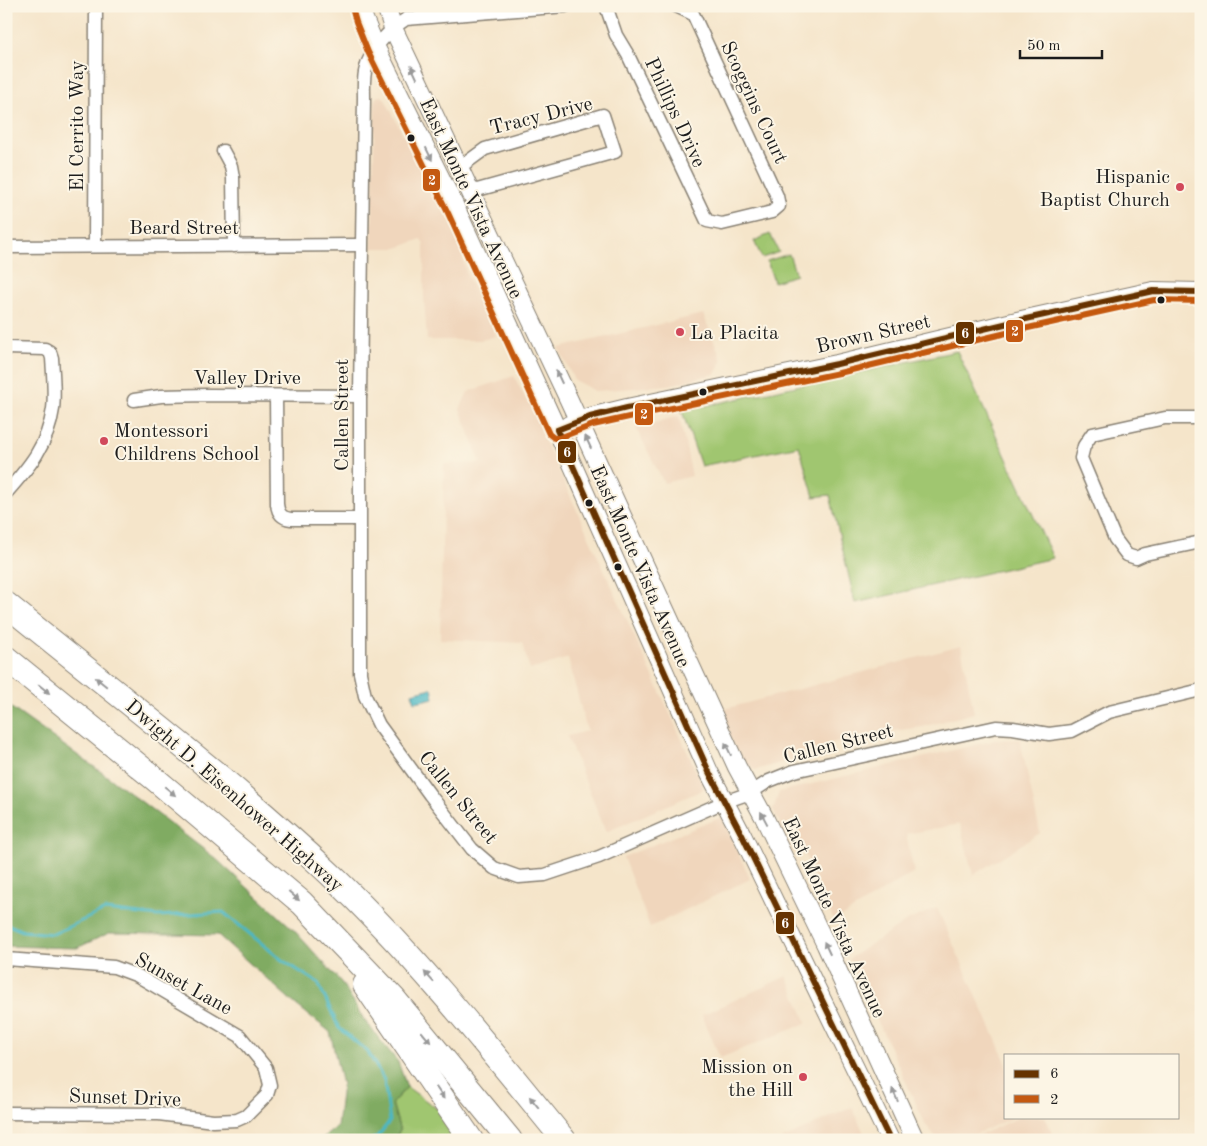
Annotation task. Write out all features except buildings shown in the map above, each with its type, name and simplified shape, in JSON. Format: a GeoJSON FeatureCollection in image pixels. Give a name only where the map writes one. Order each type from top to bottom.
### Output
{"type":"FeatureCollection","features":[{"type":"Feature","properties":{"kind":"highway","name":"Dwight D. Eisenhower Highway"},"geometry":{"type":"LineString","coordinates":[[6,604],[222,780],[330,874],[392,936],[443,993],[564,1140]]}},
{"type":"Feature","properties":{"kind":"highway","name":"Dwight D. Eisenhower Highway"},"geometry":{"type":"LineString","coordinates":[[6,658],[229,840],[302,903],[394,999],[510,1140]]}},
{"type":"Feature","properties":{"kind":"highway"},"geometry":{"type":"LineString","coordinates":[[334,937],[382,1011],[472,1140]]}},
{"type":"Feature","properties":{"kind":"main road","name":"East Monte Vista Avenue"},"geometry":{"type":"LineString","coordinates":[[361,6],[364,20],[376,48],[456,209],[557,430],[709,772],[890,1140]]}},
{"type":"Feature","properties":{"kind":"main road","name":"East Monte Vista Avenue"},"geometry":{"type":"LineString","coordinates":[[386,6],[394,28],[750,793],[764,817],[821,936],[915,1140]]}},
{"type":"Feature","properties":{"kind":"main road","name":"Brown Street"},"geometry":{"type":"LineString","coordinates":[[557,430],[627,408],[837,364],[1017,320],[1152,291],[1201,292]]}},
{"type":"Feature","properties":{"kind":"street","name":"El Cerrito Way"},"geometry":{"type":"LineString","coordinates":[[95,246],[96,6]]}},
{"type":"Feature","properties":{"kind":"street"},"geometry":{"type":"LineString","coordinates":[[376,48],[394,28],[406,19],[566,6]]}},
{"type":"Feature","properties":{"kind":"street","name":"Phillips Drive"},"geometry":{"type":"LineString","coordinates":[[606,6],[616,35],[628,55],[707,221],[722,224],[772,212],[779,206],[777,196]]}},
{"type":"Feature","properties":{"kind":"street","name":"Scoggins Court"},"geometry":{"type":"LineString","coordinates":[[676,6],[693,14],[777,196]]}},
{"type":"Feature","properties":{"kind":"street","name":"Callen Street"},"geometry":{"type":"LineString","coordinates":[[376,48],[366,68],[365,78],[361,245],[360,673],[365,696],[378,725],[472,849],[494,868],[519,877],[545,875],[599,857],[724,802],[750,793],[769,780],[794,771],[996,727],[1049,734],[1072,731],[1110,712],[1201,690]]}},
{"type":"Feature","properties":{"kind":"street","name":"Tracy Drive"},"geometry":{"type":"LineString","coordinates":[[459,168],[486,149],[603,115],[615,152],[470,192]]}},
{"type":"Feature","properties":{"kind":"street"},"geometry":{"type":"LineString","coordinates":[[223,151],[231,166],[233,177],[234,246]]}},
{"type":"Feature","properties":{"kind":"street","name":"Beard Street"},"geometry":{"type":"LineString","coordinates":[[6,247],[361,245]]}},
{"type":"Feature","properties":{"kind":"street"},"geometry":{"type":"LineString","coordinates":[[6,348],[45,349],[50,352],[52,358],[53,408],[49,428],[42,447],[35,459],[6,494]]}},
{"type":"Feature","properties":{"kind":"street","name":"Valley Drive"},"geometry":{"type":"LineString","coordinates":[[134,400],[161,396],[207,394],[360,396]]}},
{"type":"Feature","properties":{"kind":"street"},"geometry":{"type":"LineString","coordinates":[[276,396],[277,510],[286,519],[359,519]]}},
{"type":"Feature","properties":{"kind":"street"},"geometry":{"type":"LineString","coordinates":[[1201,418],[1165,418],[1092,434],[1084,446],[1081,458],[1115,539],[1127,555],[1136,558],[1144,554],[1201,542]]}},
{"type":"Feature","properties":{"kind":"street","name":"Sunset Lane"},"geometry":{"type":"LineString","coordinates":[[6,959],[114,968],[138,976],[240,1036],[266,1068],[270,1085],[267,1095],[242,1118]]}},
{"type":"Feature","properties":{"kind":"street","name":"Sunset Drive"},"geometry":{"type":"LineString","coordinates":[[6,1113],[159,1114],[213,1122],[242,1118]]}},
{"type":"Feature","properties":{"kind":"shaded area"},"geometry":{"type":"Polygon","coordinates":[[[382,96],[426,180],[436,187],[463,252],[467,275],[496,336],[482,340],[427,340],[424,299],[424,244],[421,239],[397,248],[372,248],[375,101],[376,97],[382,96]]]}},
{"type":"Feature","properties":{"kind":"shaded area"},"geometry":{"type":"Polygon","coordinates":[[[703,314],[722,361],[715,374],[669,385],[595,391],[574,380],[559,348],[703,314]]]}},
{"type":"Feature","properties":{"kind":"shaded area"},"geometry":{"type":"Polygon","coordinates":[[[514,376],[526,400],[535,408],[545,428],[540,430],[704,788],[606,832],[567,736],[587,731],[568,658],[530,670],[522,643],[440,639],[444,464],[481,463],[460,409],[468,392],[514,376]]]}},
{"type":"Feature","properties":{"kind":"shaded area"},"geometry":{"type":"Polygon","coordinates":[[[679,416],[692,476],[664,483],[636,428],[679,416]]]}},
{"type":"Feature","properties":{"kind":"shaded area"},"geometry":{"type":"Polygon","coordinates":[[[961,646],[974,713],[922,727],[871,734],[831,743],[799,758],[755,770],[736,753],[721,710],[961,646]]]}},
{"type":"Feature","properties":{"kind":"shaded area"},"geometry":{"type":"Polygon","coordinates":[[[1020,739],[1040,833],[973,875],[960,824],[906,834],[914,872],[834,921],[804,852],[795,854],[773,810],[779,792],[996,740],[1020,739]]]}},
{"type":"Feature","properties":{"kind":"shaded area"},"geometry":{"type":"Polygon","coordinates":[[[722,817],[750,879],[650,927],[623,857],[722,817]]]}},
{"type":"Feature","properties":{"kind":"shaded area"},"geometry":{"type":"Polygon","coordinates":[[[937,908],[1004,1058],[1004,1118],[1012,1118],[963,1140],[938,1140],[926,1125],[849,959],[907,921],[937,908]]]}},
{"type":"Feature","properties":{"kind":"shaded area"},"geometry":{"type":"Polygon","coordinates":[[[787,976],[807,1023],[720,1058],[702,1015],[787,976]]]}},
{"type":"Feature","properties":{"kind":"shaded area"},"geometry":{"type":"Polygon","coordinates":[[[852,1107],[867,1140],[781,1140],[852,1107]]]}},
{"type":"Feature","properties":{"kind":"shaded area"},"geometry":{"type":"Polygon","coordinates":[[[1017,1118],[1045,1118],[1055,1140],[968,1140],[1017,1118]]]}},
{"type":"Feature","properties":{"kind":"green space"},"geometry":{"type":"Polygon","coordinates":[[[770,234],[779,252],[762,258],[754,241],[770,234]]]}},
{"type":"Feature","properties":{"kind":"green space"},"geometry":{"type":"Polygon","coordinates":[[[789,254],[796,275],[774,282],[767,261],[789,254]]]}},
{"type":"Feature","properties":{"kind":"green space"},"geometry":{"type":"Polygon","coordinates":[[[957,351],[1053,558],[855,603],[830,495],[814,497],[799,446],[701,466],[682,411],[957,351]]]}},
{"type":"Feature","properties":{"kind":"green space"},"geometry":{"type":"Polygon","coordinates":[[[6,704],[125,789],[215,858],[292,928],[341,982],[365,1021],[398,1062],[407,1087],[392,1103],[400,1131],[392,1140],[320,1140],[337,1127],[342,1085],[330,1032],[295,1004],[218,935],[109,933],[77,948],[6,946],[6,704]]]}},
{"type":"Feature","properties":{"kind":"green space"},"geometry":{"type":"Polygon","coordinates":[[[407,1087],[450,1118],[461,1140],[392,1140],[400,1131],[392,1103],[407,1087]]]}},
{"type":"Feature","properties":{"kind":"water"},"geometry":{"type":"Polygon","coordinates":[[[432,688],[434,698],[415,702],[412,693],[432,688]]]}},
{"type":"Feature","properties":{"kind":"waterway"},"geometry":{"type":"LineString","coordinates":[[6,924],[23,931],[53,934],[105,910],[158,916],[223,912],[282,960],[318,983],[339,1028],[368,1052],[384,1080],[390,1121],[377,1137],[371,1140]]}},
{"type":"Feature","properties":{"kind":"transit line","name":"2"},"geometry":{"type":"LineString","coordinates":[[352,8],[368,52],[448,213],[549,434],[554,438],[559,438],[593,425],[839,373],[1154,300],[1201,301]]}},
{"type":"Feature","properties":{"kind":"transit line","name":"6"},"geometry":{"type":"LineString","coordinates":[[890,1140],[743,837],[709,772],[557,430],[590,417],[627,408],[837,364],[1153,291],[1201,292]]}},
{"type":"Feature","properties":{"kind":"place","name":"Hispanic Baptist Church"},"geometry":{"type":"Point","coordinates":[1180,187]}},
{"type":"Feature","properties":{"kind":"place","name":"La Placita"},"geometry":{"type":"Point","coordinates":[680,332]}},
{"type":"Feature","properties":{"kind":"place","name":"Montessori Childrens School"},"geometry":{"type":"Point","coordinates":[104,441]}},
{"type":"Feature","properties":{"kind":"place","name":"Mission on the Hill"},"geometry":{"type":"Point","coordinates":[803,1077]}}]}
